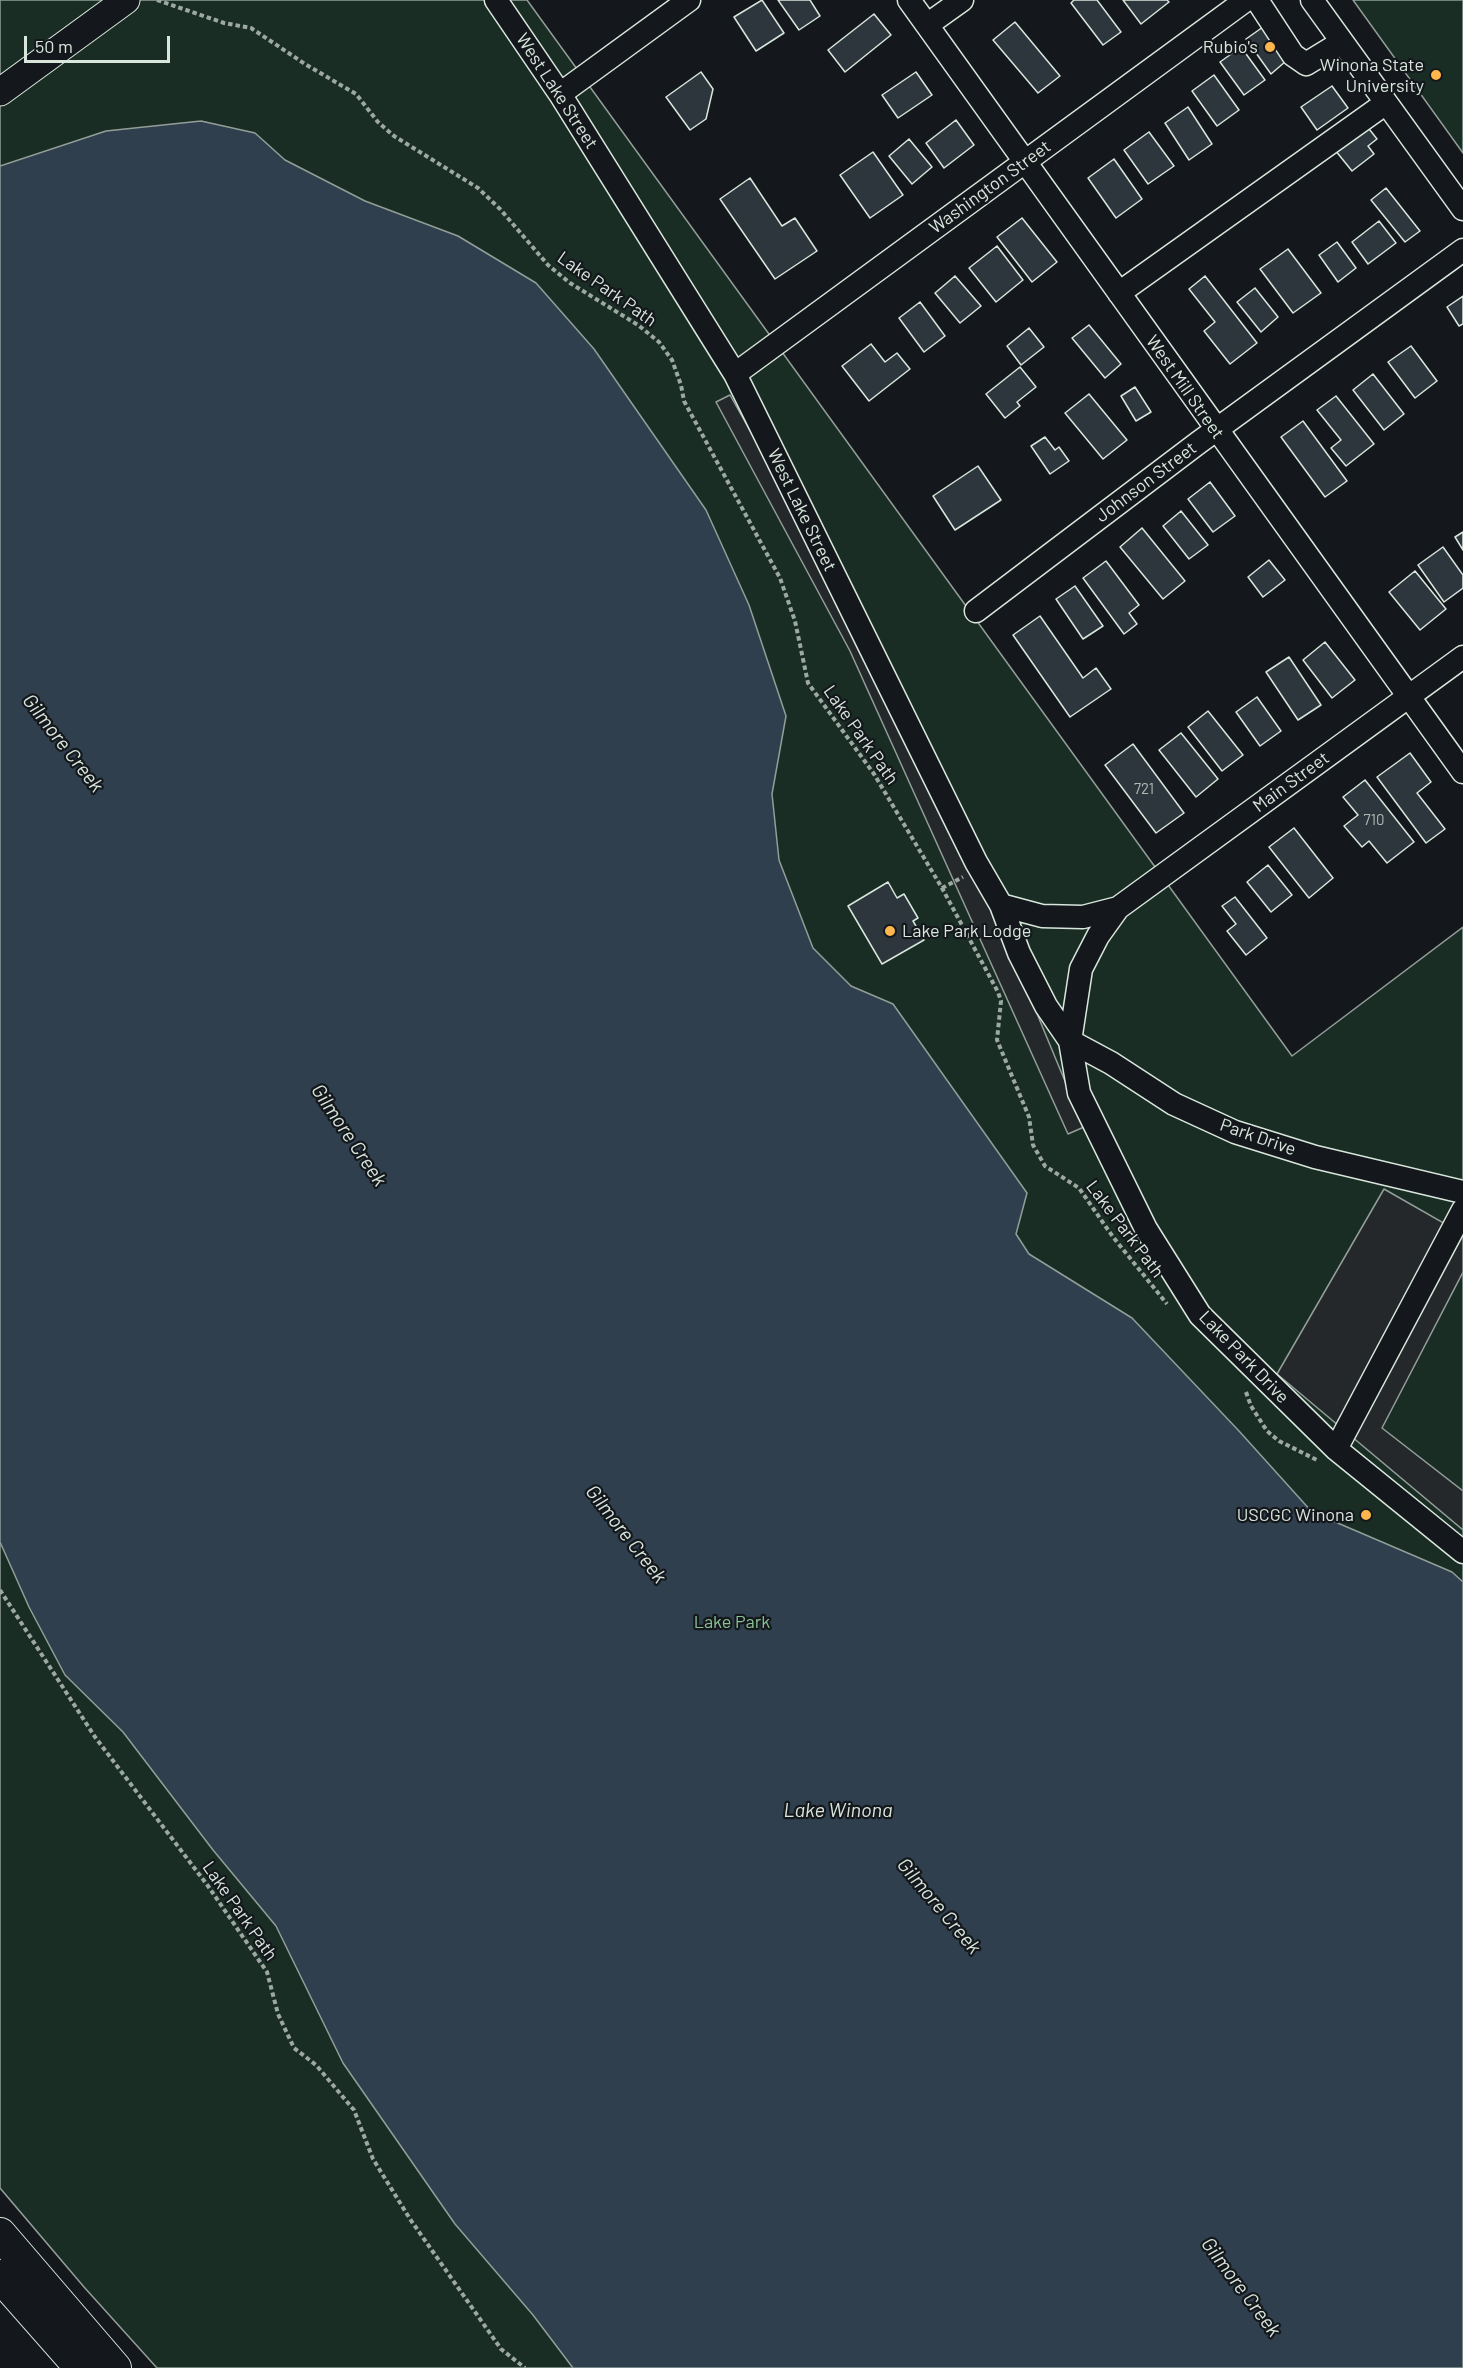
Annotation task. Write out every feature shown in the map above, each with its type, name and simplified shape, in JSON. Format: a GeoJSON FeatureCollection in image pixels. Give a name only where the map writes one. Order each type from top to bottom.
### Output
{"type":"FeatureCollection","features":[{"type":"Feature","properties":{"kind":"highway"},"geometry":{"type":"LineString","coordinates":[[0,2235],[115,2368]]}},
{"type":"Feature","properties":{"kind":"highway"},"geometry":{"type":"LineString","coordinates":[[0,2276],[81,2368]]}},
{"type":"Feature","properties":{"kind":"main road"},"geometry":{"type":"LineString","coordinates":[[0,92],[126,0]]}},
{"type":"Feature","properties":{"kind":"street","name":"West Lake Street"},"geometry":{"type":"LineString","coordinates":[[496,0],[560,93],[735,374],[976,862],[1001,905],[1019,953],[1046,1006],[1070,1041]]}},
{"type":"Feature","properties":{"kind":"street"},"geometry":{"type":"LineString","coordinates":[[560,93],[689,0]]}},
{"type":"Feature","properties":{"kind":"street","name":"West Mill Street"},"geometry":{"type":"LineString","coordinates":[[909,0],[1216,431],[1463,772]]}},
{"type":"Feature","properties":{"kind":"street"},"geometry":{"type":"LineString","coordinates":[[927,25],[962,0]]}},
{"type":"Feature","properties":{"kind":"street","name":"Washington Street"},"geometry":{"type":"LineString","coordinates":[[735,374],[1246,0]]}},
{"type":"Feature","properties":{"kind":"street"},"geometry":{"type":"LineString","coordinates":[[1257,0],[1293,55],[1306,64],[1342,42]]}},
{"type":"Feature","properties":{"kind":"street"},"geometry":{"type":"LineString","coordinates":[[1312,0],[1463,209]]}},
{"type":"Feature","properties":{"kind":"street"},"geometry":{"type":"LineString","coordinates":[[1119,293],[1386,103]]}},
{"type":"Feature","properties":{"kind":"street","name":"Johnson Street"},"geometry":{"type":"LineString","coordinates":[[976,610],[1463,250]]}},
{"type":"Feature","properties":{"kind":"street","name":"Main Street"},"geometry":{"type":"LineString","coordinates":[[1070,1041],[1081,969],[1098,936],[1118,908],[1463,657]]}},
{"type":"Feature","properties":{"kind":"street","name":"Main Street"},"geometry":{"type":"LineString","coordinates":[[1001,905],[1042,916],[1083,917],[1118,908]]}},
{"type":"Feature","properties":{"kind":"street","name":"Park Drive"},"geometry":{"type":"LineString","coordinates":[[1070,1041],[1111,1063],[1174,1104],[1235,1132],[1315,1157],[1463,1192]]}},
{"type":"Feature","properties":{"kind":"street","name":"Lake Park Drive"},"geometry":{"type":"LineString","coordinates":[[1070,1041],[1079,1093],[1146,1229],[1200,1315],[1327,1455],[1463,1552]]}},
{"type":"Feature","properties":{"kind":"street"},"geometry":{"type":"LineString","coordinates":[[1327,1455],[1463,1210]]}},
{"type":"Feature","properties":{"kind":"path","name":"Lake Park Path"},"geometry":{"type":"LineString","coordinates":[[157,0],[224,24],[251,28],[356,94],[378,122],[394,136],[478,188],[500,209],[548,265],[570,284],[638,325],[659,342],[672,360],[688,409],[780,578],[795,621],[808,683],[874,774],[942,888],[998,992],[1000,1001],[997,1040],[1029,1118],[1033,1145],[1045,1166],[1079,1188],[1113,1238],[1173,1310]]}},
{"type":"Feature","properties":{"kind":"path"},"geometry":{"type":"LineString","coordinates":[[1240,1385],[1247,1393],[1251,1406],[1267,1431],[1279,1441],[1327,1455]]}},
{"type":"Feature","properties":{"kind":"path","name":"Lake Park Path"},"geometry":{"type":"LineString","coordinates":[[0,1590],[95,1737],[207,1886],[267,1972],[278,2014],[294,2048],[316,2065],[354,2110],[373,2159],[410,2219],[501,2349],[525,2368]]}},
{"type":"Feature","properties":{"kind":"green space","name":"Lake Winona"},"geometry":{"type":"Polygon","coordinates":[[[0,0],[527,0],[1292,1056],[1463,927],[1463,2368],[157,2368],[0,2188],[0,0]]]}},
{"type":"Feature","properties":{"kind":"green space","name":"Winona State University"},"geometry":{"type":"Polygon","coordinates":[[[1353,0],[1463,0],[1463,153],[1353,0]]]}},
{"type":"Feature","properties":{"kind":"shaded area"},"geometry":{"type":"Polygon","coordinates":[[[730,395],[829,571],[1006,939],[1084,1127],[1068,1134],[850,651],[716,402],[730,395]]]}},
{"type":"Feature","properties":{"kind":"shaded area"},"geometry":{"type":"Polygon","coordinates":[[[1384,1189],[1463,1234],[1463,1272],[1382,1428],[1463,1491],[1463,1530],[1277,1374],[1384,1189]]]}},
{"type":"Feature","properties":{"kind":"water","name":"Lake Winona"},"geometry":{"type":"Polygon","coordinates":[[[201,121],[255,133],[285,160],[365,201],[458,236],[536,283],[594,349],[706,510],[749,605],[786,716],[772,794],[779,860],[813,948],[851,986],[893,1004],[1027,1193],[1016,1234],[1029,1254],[1132,1318],[1312,1512],[1452,1572],[1463,1582],[1463,2368],[573,2368],[533,2315],[455,2224],[343,2063],[276,1926],[213,1850],[123,1732],[65,1675],[29,1607],[0,1542],[0,166],[106,131],[201,121]]]}},
{"type":"Feature","properties":{"kind":"building"},"geometry":{"type":"Polygon","coordinates":[[[762,0],[784,33],[756,51],[734,17],[762,0]]]}},
{"type":"Feature","properties":{"kind":"building"},"geometry":{"type":"Polygon","coordinates":[[[778,0],[810,0],[820,16],[799,30],[778,0]]]}},
{"type":"Feature","properties":{"kind":"building"},"geometry":{"type":"Polygon","coordinates":[[[1074,0],[1097,0],[1121,32],[1103,45],[1071,3],[1074,0]]]}},
{"type":"Feature","properties":{"kind":"building"},"geometry":{"type":"Polygon","coordinates":[[[1123,0],[1167,0],[1169,2],[1141,24],[1123,0]]]}},
{"type":"Feature","properties":{"kind":"building"},"geometry":{"type":"Polygon","coordinates":[[[874,14],[891,35],[845,72],[828,50],[874,14]]]}},
{"type":"Feature","properties":{"kind":"building"},"geometry":{"type":"Polygon","coordinates":[[[1015,22],[1060,76],[1038,93],[993,40],[1015,22]]]}},
{"type":"Feature","properties":{"kind":"building","name":"Rubio's"},"geometry":{"type":"Polygon","coordinates":[[[1270,22],[1293,55],[1271,74],[1246,39],[1270,22]]]}},
{"type":"Feature","properties":{"kind":"building"},"geometry":{"type":"Polygon","coordinates":[[[1241,47],[1265,80],[1244,95],[1220,62],[1241,47]]]}},
{"type":"Feature","properties":{"kind":"building"},"geometry":{"type":"Polygon","coordinates":[[[701,72],[713,89],[706,119],[690,130],[666,97],[701,72]]]}},
{"type":"Feature","properties":{"kind":"building"},"geometry":{"type":"Polygon","coordinates":[[[916,72],[932,95],[898,118],[882,95],[916,72]]]}},
{"type":"Feature","properties":{"kind":"building"},"geometry":{"type":"Polygon","coordinates":[[[1214,75],[1239,110],[1217,126],[1192,91],[1214,75]]]}},
{"type":"Feature","properties":{"kind":"building"},"geometry":{"type":"Polygon","coordinates":[[[1332,86],[1348,108],[1317,130],[1301,107],[1332,86]]]}},
{"type":"Feature","properties":{"kind":"building"},"geometry":{"type":"Polygon","coordinates":[[[1188,107],[1212,144],[1189,160],[1165,123],[1188,107]]]}},
{"type":"Feature","properties":{"kind":"building"},"geometry":{"type":"Polygon","coordinates":[[[956,120],[974,145],[944,168],[926,143],[956,120]]]}},
{"type":"Feature","properties":{"kind":"building"},"geometry":{"type":"Polygon","coordinates":[[[1366,125],[1377,139],[1368,146],[1374,154],[1352,171],[1335,150],[1366,125]]]}},
{"type":"Feature","properties":{"kind":"building"},"geometry":{"type":"Polygon","coordinates":[[[1149,132],[1174,166],[1148,184],[1124,150],[1149,132]]]}},
{"type":"Feature","properties":{"kind":"building"},"geometry":{"type":"Polygon","coordinates":[[[909,139],[932,167],[912,184],[889,156],[909,139]]]}},
{"type":"Feature","properties":{"kind":"building"},"geometry":{"type":"Polygon","coordinates":[[[873,152],[903,195],[870,218],[840,175],[873,152]]]}},
{"type":"Feature","properties":{"kind":"building"},"geometry":{"type":"Polygon","coordinates":[[[1114,159],[1142,199],[1116,218],[1088,178],[1114,159]]]}},
{"type":"Feature","properties":{"kind":"building"},"geometry":{"type":"Polygon","coordinates":[[[750,178],[782,226],[795,218],[817,251],[775,279],[720,199],[750,178]]]}},
{"type":"Feature","properties":{"kind":"building"},"geometry":{"type":"Polygon","coordinates":[[[1386,188],[1420,231],[1405,242],[1371,200],[1386,188]]]}},
{"type":"Feature","properties":{"kind":"building"},"geometry":{"type":"Polygon","coordinates":[[[1022,218],[1057,262],[1032,282],[997,237],[1022,218]]]}},
{"type":"Feature","properties":{"kind":"building"},"geometry":{"type":"Polygon","coordinates":[[[1379,221],[1396,243],[1368,264],[1352,242],[1379,221]]]}},
{"type":"Feature","properties":{"kind":"building"},"geometry":{"type":"Polygon","coordinates":[[[1337,242],[1356,268],[1338,282],[1319,255],[1337,242]]]}},
{"type":"Feature","properties":{"kind":"building"},"geometry":{"type":"Polygon","coordinates":[[[997,246],[1023,280],[996,302],[969,268],[997,246]]]}},
{"type":"Feature","properties":{"kind":"building"},"geometry":{"type":"Polygon","coordinates":[[[1288,249],[1321,293],[1293,313],[1260,269],[1288,249]]]}},
{"type":"Feature","properties":{"kind":"building"},"geometry":{"type":"Polygon","coordinates":[[[955,276],[981,306],[960,323],[935,293],[955,276]]]}},
{"type":"Feature","properties":{"kind":"building"},"geometry":{"type":"Polygon","coordinates":[[[1205,276],[1257,343],[1230,364],[1204,331],[1215,322],[1189,289],[1205,276]]]}},
{"type":"Feature","properties":{"kind":"building"},"geometry":{"type":"Polygon","coordinates":[[[1255,288],[1278,317],[1261,332],[1237,302],[1255,288]]]}},
{"type":"Feature","properties":{"kind":"building"},"geometry":{"type":"Polygon","coordinates":[[[1463,296],[1463,324],[1459,326],[1447,307],[1463,296]]]}},
{"type":"Feature","properties":{"kind":"building"},"geometry":{"type":"Polygon","coordinates":[[[920,302],[945,336],[924,352],[899,318],[920,302]]]}},
{"type":"Feature","properties":{"kind":"building"},"geometry":{"type":"Polygon","coordinates":[[[1089,325],[1121,364],[1105,378],[1072,338],[1089,325]]]}},
{"type":"Feature","properties":{"kind":"building"},"geometry":{"type":"Polygon","coordinates":[[[1029,328],[1044,347],[1021,365],[1007,346],[1029,328]]]}},
{"type":"Feature","properties":{"kind":"building"},"geometry":{"type":"Polygon","coordinates":[[[871,344],[885,362],[897,353],[910,369],[869,401],[842,366],[871,344]]]}},
{"type":"Feature","properties":{"kind":"building"},"geometry":{"type":"Polygon","coordinates":[[[1411,346],[1437,381],[1415,398],[1388,362],[1411,346]]]}},
{"type":"Feature","properties":{"kind":"building"},"geometry":{"type":"Polygon","coordinates":[[[1020,367],[1036,387],[1017,402],[1020,406],[1005,418],[986,394],[1020,367]]]}},
{"type":"Feature","properties":{"kind":"building"},"geometry":{"type":"Polygon","coordinates":[[[1373,374],[1404,414],[1384,430],[1353,390],[1373,374]]]}},
{"type":"Feature","properties":{"kind":"building"},"geometry":{"type":"Polygon","coordinates":[[[1135,387],[1151,412],[1136,421],[1121,396],[1135,387]]]}},
{"type":"Feature","properties":{"kind":"building"},"geometry":{"type":"Polygon","coordinates":[[[1089,394],[1127,440],[1103,459],[1065,413],[1089,394]]]}},
{"type":"Feature","properties":{"kind":"building"},"geometry":{"type":"Polygon","coordinates":[[[1336,396],[1374,444],[1346,466],[1331,448],[1341,440],[1317,410],[1336,396]]]}},
{"type":"Feature","properties":{"kind":"building"},"geometry":{"type":"Polygon","coordinates":[[[1303,421],[1347,481],[1325,497],[1281,437],[1303,421]]]}},
{"type":"Feature","properties":{"kind":"building"},"geometry":{"type":"Polygon","coordinates":[[[1045,437],[1055,450],[1059,447],[1069,461],[1050,474],[1031,446],[1045,437]]]}},
{"type":"Feature","properties":{"kind":"building"},"geometry":{"type":"Polygon","coordinates":[[[978,466],[1001,500],[955,530],[933,496],[978,466]]]}},
{"type":"Feature","properties":{"kind":"building"},"geometry":{"type":"Polygon","coordinates":[[[1210,482],[1235,516],[1213,532],[1188,499],[1210,482]]]}},
{"type":"Feature","properties":{"kind":"building"},"geometry":{"type":"Polygon","coordinates":[[[1181,511],[1208,545],[1189,559],[1163,526],[1181,511]]]}},
{"type":"Feature","properties":{"kind":"building"},"geometry":{"type":"Polygon","coordinates":[[[1142,528],[1185,581],[1163,599],[1120,547],[1142,528]]]}},
{"type":"Feature","properties":{"kind":"building"},"geometry":{"type":"Polygon","coordinates":[[[1463,532],[1463,550],[1455,537],[1463,532]]]}},
{"type":"Feature","properties":{"kind":"building"},"geometry":{"type":"Polygon","coordinates":[[[1443,547],[1463,575],[1463,588],[1444,602],[1418,565],[1443,547]]]}},
{"type":"Feature","properties":{"kind":"building"},"geometry":{"type":"Polygon","coordinates":[[[1269,560],[1285,580],[1263,597],[1248,577],[1269,560]]]}},
{"type":"Feature","properties":{"kind":"building"},"geometry":{"type":"Polygon","coordinates":[[[1106,561],[1139,605],[1129,613],[1137,624],[1124,634],[1083,578],[1106,561]]]}},
{"type":"Feature","properties":{"kind":"building"},"geometry":{"type":"Polygon","coordinates":[[[1415,571],[1446,609],[1420,630],[1389,592],[1415,571]]]}},
{"type":"Feature","properties":{"kind":"building"},"geometry":{"type":"Polygon","coordinates":[[[1075,586],[1103,626],[1083,639],[1056,599],[1075,586]]]}},
{"type":"Feature","properties":{"kind":"building"},"geometry":{"type":"Polygon","coordinates":[[[1040,616],[1083,678],[1096,668],[1111,689],[1070,717],[1013,635],[1040,616]]]}},
{"type":"Feature","properties":{"kind":"building"},"geometry":{"type":"Polygon","coordinates":[[[1325,642],[1355,680],[1332,698],[1303,660],[1325,642]]]}},
{"type":"Feature","properties":{"kind":"building"},"geometry":{"type":"Polygon","coordinates":[[[1289,657],[1321,705],[1298,720],[1266,672],[1289,657]]]}},
{"type":"Feature","properties":{"kind":"building"},"geometry":{"type":"Polygon","coordinates":[[[1257,697],[1281,731],[1260,746],[1236,712],[1257,697]]]}},
{"type":"Feature","properties":{"kind":"building"},"geometry":{"type":"Polygon","coordinates":[[[1208,711],[1243,755],[1222,771],[1188,727],[1208,711]]]}},
{"type":"Feature","properties":{"kind":"building"},"geometry":{"type":"Polygon","coordinates":[[[1181,733],[1218,779],[1196,797],[1159,750],[1181,733]]]}},
{"type":"Feature","properties":{"kind":"building"},"geometry":{"type":"Polygon","coordinates":[[[1133,744],[1184,813],[1156,833],[1105,765],[1133,744]]]}},
{"type":"Feature","properties":{"kind":"building"},"geometry":{"type":"Polygon","coordinates":[[[1410,753],[1431,782],[1417,793],[1445,829],[1426,843],[1377,777],[1410,753]]]}},
{"type":"Feature","properties":{"kind":"building"},"geometry":{"type":"Polygon","coordinates":[[[1365,780],[1414,842],[1387,863],[1369,841],[1362,847],[1344,826],[1358,815],[1343,797],[1365,780]]]}},
{"type":"Feature","properties":{"kind":"building"},"geometry":{"type":"Polygon","coordinates":[[[1294,828],[1333,878],[1309,898],[1269,847],[1294,828]]]}},
{"type":"Feature","properties":{"kind":"building"},"geometry":{"type":"Polygon","coordinates":[[[1268,865],[1292,895],[1271,912],[1247,882],[1268,865]]]}},
{"type":"Feature","properties":{"kind":"building","name":"Lake Park Lodge"},"geometry":{"type":"Polygon","coordinates":[[[888,882],[897,898],[904,894],[918,918],[913,921],[924,940],[882,964],[848,906],[888,882]]]}},
{"type":"Feature","properties":{"kind":"building"},"geometry":{"type":"Polygon","coordinates":[[[1235,897],[1267,938],[1246,955],[1227,931],[1236,924],[1222,906],[1235,897]]]}},
{"type":"Feature","properties":{"kind":"place","name":"Rubio's"},"geometry":{"type":"Point","coordinates":[1270,47]}},
{"type":"Feature","properties":{"kind":"place","name":"Winona State University"},"geometry":{"type":"Point","coordinates":[1436,75]}},
{"type":"Feature","properties":{"kind":"place","name":"Lake Park Lodge"},"geometry":{"type":"Point","coordinates":[890,931]}},
{"type":"Feature","properties":{"kind":"place","name":"USCGC Winona"},"geometry":{"type":"Point","coordinates":[1366,1515]}},
{"type":"Feature","properties":{"kind":"water label","name":"Gilmore Creek"},"geometry":{"type":"Point","coordinates":[63,743]}},
{"type":"Feature","properties":{"kind":"water label","name":"Gilmore Creek"},"geometry":{"type":"Point","coordinates":[349,1135]}},
{"type":"Feature","properties":{"kind":"water label","name":"Gilmore Creek"},"geometry":{"type":"Point","coordinates":[626,1534]}},
{"type":"Feature","properties":{"kind":"water label","name":"Gilmore Creek"},"geometry":{"type":"Point","coordinates":[939,1906]}},
{"type":"Feature","properties":{"kind":"water label","name":"Gilmore Creek"},"geometry":{"type":"Point","coordinates":[1241,2287]}},
{"type":"Feature","properties":{"kind":"park label","name":"Lake Park"},"geometry":{"type":"Point","coordinates":[732,1622]}}]}
